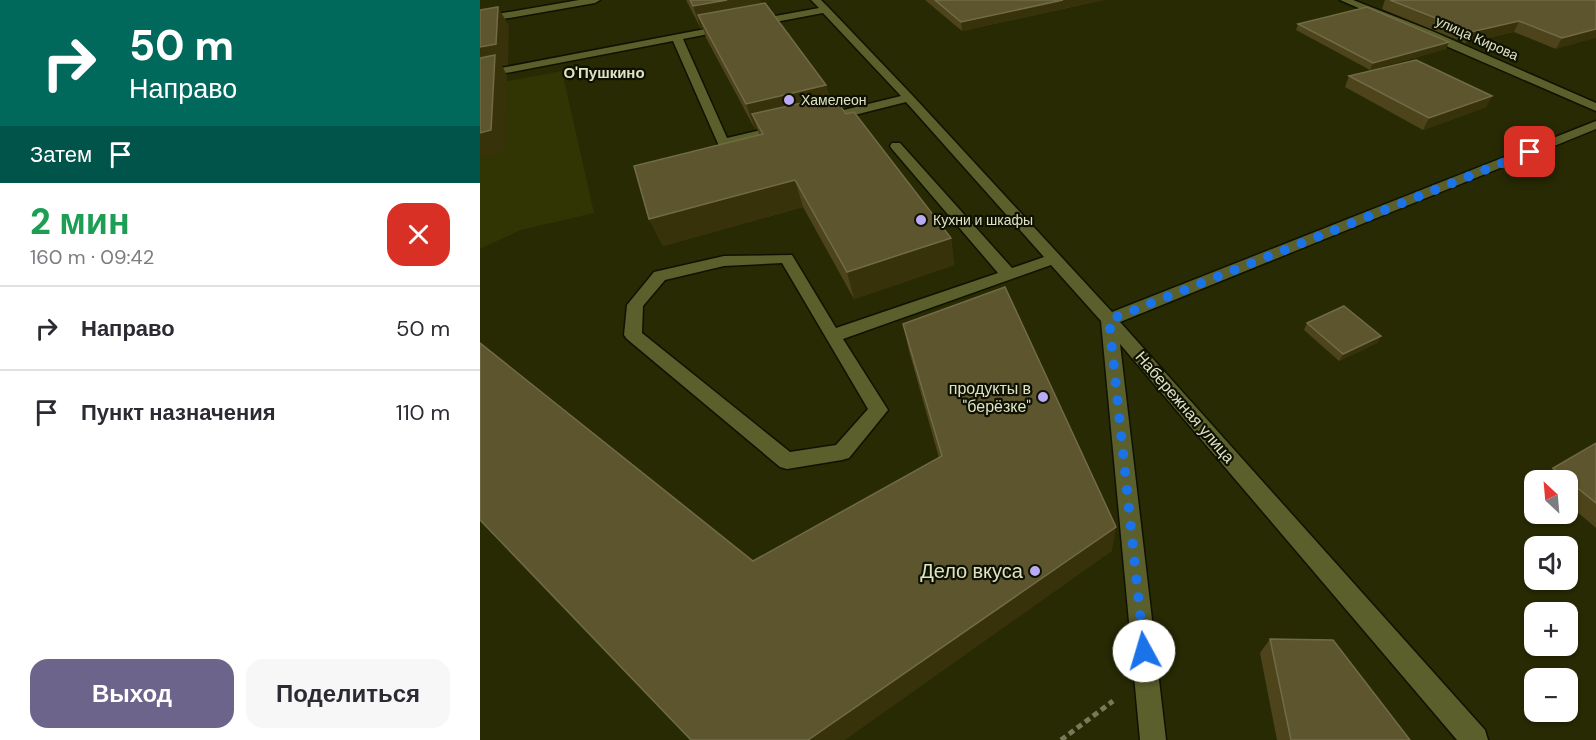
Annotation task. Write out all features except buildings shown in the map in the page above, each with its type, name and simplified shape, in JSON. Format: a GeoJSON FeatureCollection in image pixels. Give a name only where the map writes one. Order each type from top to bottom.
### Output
{"type":"FeatureCollection","features":[{"type":"Feature","properties":{"kind":"street"},"geometry":{"type":"LineString","coordinates":[[480,20],[595,0]]}},
{"type":"Feature","properties":{"kind":"street","name":"улица Кирова"},"geometry":{"type":"LineString","coordinates":[[1345,0],[1429,33],[1596,107]]}},
{"type":"Feature","properties":{"kind":"street"},"geometry":{"type":"LineString","coordinates":[[745,25],[821,5]]}},
{"type":"Feature","properties":{"kind":"street","name":"Набережная улица"},"geometry":{"type":"LineString","coordinates":[[821,5],[909,98],[1109,320],[1475,740]]}},
{"type":"Feature","properties":{"kind":"street"},"geometry":{"type":"LineString","coordinates":[[480,75],[734,27]]}},
{"type":"Feature","properties":{"kind":"street"},"geometry":{"type":"LineString","coordinates":[[677,38],[723,143],[793,126]]}},
{"type":"Feature","properties":{"kind":"street"},"geometry":{"type":"LineString","coordinates":[[816,120],[909,98]]}},
{"type":"Feature","properties":{"kind":"street"},"geometry":{"type":"LineString","coordinates":[[1154,740],[1109,320],[1596,125]]}},
{"type":"Feature","properties":{"kind":"street"},"geometry":{"type":"LineString","coordinates":[[896,146],[1010,275]]}},
{"type":"Feature","properties":{"kind":"street"},"geometry":{"type":"LineString","coordinates":[[787,258],[832,336],[879,410],[842,452],[787,461],[633,335],[635,304],[660,276],[724,261],[787,258]]}},
{"type":"Feature","properties":{"kind":"street"},"geometry":{"type":"LineString","coordinates":[[832,336],[1054,259]]}},
{"type":"Feature","properties":{"kind":"path"},"geometry":{"type":"LineString","coordinates":[[1061,740],[1147,675]]}},
{"type":"Feature","properties":{"kind":"shaded area"},"geometry":{"type":"Polygon","coordinates":[[[562,71],[594,213],[521,230],[480,249],[480,86],[562,71]]]}},
{"type":"Feature","properties":{"kind":"place","name":"Хамелеон"},"geometry":{"type":"Point","coordinates":[789,100]}},
{"type":"Feature","properties":{"kind":"place","name":"Кухни и шкафы"},"geometry":{"type":"Point","coordinates":[921,220]}},
{"type":"Feature","properties":{"kind":"place","name":"продукты в \"берёзке\""},"geometry":{"type":"Point","coordinates":[1043,397]}},
{"type":"Feature","properties":{"kind":"place","name":"Дело вкуса"},"geometry":{"type":"Point","coordinates":[1035,571]}},
{"type":"Feature","properties":{"kind":"district","name":"О'Пушкино"},"geometry":{"type":"Point","coordinates":[604,73]}},
{"type":"Feature","properties":{"kind":"route"},"geometry":{"type":"LineString","coordinates":[[1144,651],[1109,320],[1530,152]]}}]}
